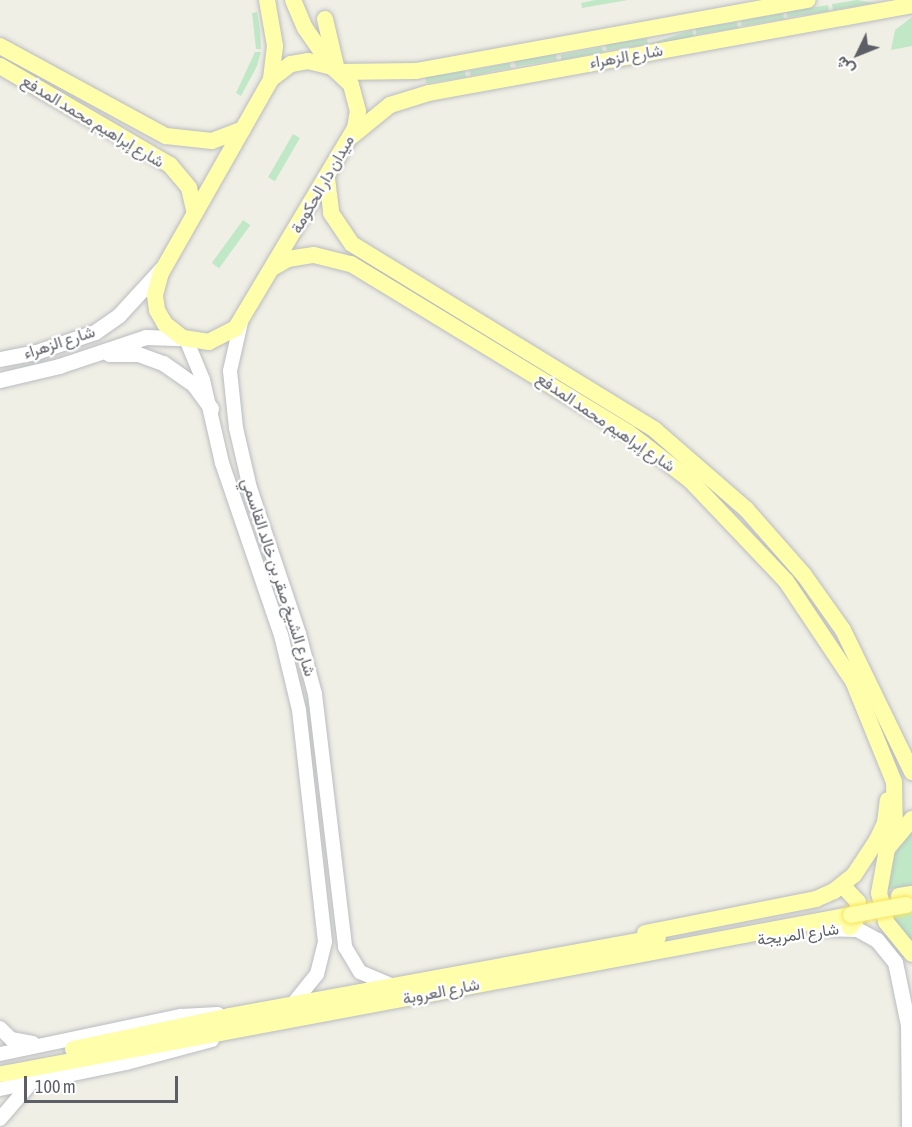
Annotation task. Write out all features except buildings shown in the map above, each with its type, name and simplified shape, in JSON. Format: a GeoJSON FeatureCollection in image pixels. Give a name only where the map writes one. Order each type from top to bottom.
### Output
{"type":"FeatureCollection","features":[{"type":"Feature","properties":{"kind":"main road"},"geometry":{"type":"LineString","coordinates":[[184,339],[165,324],[158,310],[156,287],[165,266],[272,79],[275,46],[267,0]]}},
{"type":"Feature","properties":{"kind":"main road"},"geometry":{"type":"LineString","coordinates":[[293,0],[305,28],[336,70]]}},
{"type":"Feature","properties":{"kind":"main road","name":"شارع الزهراء"},"geometry":{"type":"LineString","coordinates":[[336,70],[416,70],[808,0]]}},
{"type":"Feature","properties":{"kind":"main road","name":"شارع الزهراء"},"geometry":{"type":"LineString","coordinates":[[351,136],[390,105],[437,91],[912,5]]}},
{"type":"Feature","properties":{"kind":"main road"},"geometry":{"type":"LineString","coordinates":[[628,32],[645,14]]}},
{"type":"Feature","properties":{"kind":"main road"},"geometry":{"type":"LineString","coordinates":[[325,20],[336,70]]}},
{"type":"Feature","properties":{"kind":"main road","name":"شارع إبراهيم محمد المدفع"},"geometry":{"type":"LineString","coordinates":[[0,46],[166,136],[212,141],[244,129]]}},
{"type":"Feature","properties":{"kind":"main road"},"geometry":{"type":"LineString","coordinates":[[272,79],[299,62],[336,70]]}},
{"type":"Feature","properties":{"kind":"main road","name":"شارع إبراهيم محمد المدفع"},"geometry":{"type":"LineString","coordinates":[[0,66],[161,159],[184,181],[195,213]]}},
{"type":"Feature","properties":{"kind":"main road","name":"ميدان دار الحكومة"},"geometry":{"type":"LineString","coordinates":[[184,339],[217,340],[241,322],[351,136],[357,120],[357,102],[351,85],[336,70]]}},
{"type":"Feature","properties":{"kind":"main road","name":"شارع إبراهيم محمد المدفع"},"geometry":{"type":"LineString","coordinates":[[327,178],[331,213],[345,237],[451,306],[635,417],[725,487],[773,539],[831,611],[866,670],[912,772]]}},
{"type":"Feature","properties":{"kind":"main road","name":"شارع إبراهيم محمد المدفع"},"geometry":{"type":"LineString","coordinates":[[274,267],[297,257],[330,256],[413,300],[629,433],[692,481],[786,581],[824,634],[860,694],[887,761],[896,793],[895,836]]}},
{"type":"Feature","properties":{"kind":"main road","name":"شارع الزهراء"},"geometry":{"type":"LineString","coordinates":[[0,360],[36,352],[95,332],[120,315],[165,266]]}},
{"type":"Feature","properties":{"kind":"main road"},"geometry":{"type":"LineString","coordinates":[[413,300],[424,296],[451,306]]}},
{"type":"Feature","properties":{"kind":"main road","name":"شارع الزهراء"},"geometry":{"type":"LineString","coordinates":[[0,380],[94,355],[146,337],[184,339]]}},
{"type":"Feature","properties":{"kind":"main road"},"geometry":{"type":"LineString","coordinates":[[94,355],[131,354],[163,363],[194,385],[211,408]]}},
{"type":"Feature","properties":{"kind":"main road"},"geometry":{"type":"LineString","coordinates":[[860,694],[872,703],[882,722],[890,726]]}},
{"type":"Feature","properties":{"kind":"main road"},"geometry":{"type":"LineString","coordinates":[[628,948],[651,931],[816,899],[843,886],[858,869],[885,823],[887,761]]}},
{"type":"Feature","properties":{"kind":"main road"},"geometry":{"type":"LineString","coordinates":[[912,819],[895,836],[882,863],[879,893],[886,922],[912,954]]}},
{"type":"Feature","properties":{"kind":"main road"},"geometry":{"type":"LineString","coordinates":[[843,886],[858,902],[858,916],[850,916]]}},
{"type":"Feature","properties":{"kind":"main road","name":"شارع العروبة"},"geometry":{"type":"LineString","coordinates":[[231,1023],[292,1004],[628,948],[850,916],[907,900]]}},
{"type":"Feature","properties":{"kind":"main road","name":"شارع المريجة"},"geometry":{"type":"LineString","coordinates":[[850,916],[877,940],[898,969],[908,1025],[909,1127]]}},
{"type":"Feature","properties":{"kind":"main road","name":"شارع العروبة"},"geometry":{"type":"LineString","coordinates":[[0,1076],[231,1023],[628,948]]}},
{"type":"Feature","properties":{"kind":"street","name":"شارع الشيخ صقر بن خالد القاسمي"},"geometry":{"type":"LineString","coordinates":[[241,322],[231,363],[230,387],[243,458],[315,694],[345,947],[352,963],[369,978],[393,986]]}},
{"type":"Feature","properties":{"kind":"street","name":"شارع الشيخ صقر بن خالد القاسمي"},"geometry":{"type":"LineString","coordinates":[[184,339],[211,408],[219,453],[281,634],[295,689],[318,874],[324,955],[312,982],[292,1004]]}},
{"type":"Feature","properties":{"kind":"street"},"geometry":{"type":"LineString","coordinates":[[239,516],[251,516],[264,531]]}},
{"type":"Feature","properties":{"kind":"street"},"geometry":{"type":"LineString","coordinates":[[318,874],[328,889],[338,892]]}},
{"type":"Feature","properties":{"kind":"street"},"geometry":{"type":"LineString","coordinates":[[0,1054],[193,1014],[231,1023]]}},
{"type":"Feature","properties":{"kind":"street"},"geometry":{"type":"LineString","coordinates":[[0,1076],[32,1082],[188,1049],[231,1023]]}},
{"type":"Feature","properties":{"kind":"street"},"geometry":{"type":"LineString","coordinates":[[0,1028],[18,1041],[50,1044]]}},
{"type":"Feature","properties":{"kind":"street"},"geometry":{"type":"LineString","coordinates":[[0,1119],[15,1096],[32,1082]]}},
{"type":"Feature","properties":{"kind":"green space"},"geometry":{"type":"Polygon","coordinates":[[[595,0],[628,0],[582,8],[581,3],[595,0]]]}},
{"type":"Feature","properties":{"kind":"green space"},"geometry":{"type":"Polygon","coordinates":[[[857,0],[875,3],[833,10],[832,4],[857,0]]]}},
{"type":"Feature","properties":{"kind":"green space"},"geometry":{"type":"Polygon","coordinates":[[[828,5],[829,11],[787,17],[787,12],[828,5]]]}},
{"type":"Feature","properties":{"kind":"green space"},"geometry":{"type":"Polygon","coordinates":[[[257,12],[261,49],[256,49],[252,13],[257,12]]]}},
{"type":"Feature","properties":{"kind":"green space"},"geometry":{"type":"Polygon","coordinates":[[[783,13],[784,19],[742,26],[741,21],[783,13]]]}},
{"type":"Feature","properties":{"kind":"green space"},"geometry":{"type":"Polygon","coordinates":[[[912,17],[912,46],[891,50],[895,30],[912,17]]]}},
{"type":"Feature","properties":{"kind":"green space"},"geometry":{"type":"Polygon","coordinates":[[[737,22],[738,28],[696,34],[696,29],[737,22]]]}},
{"type":"Feature","properties":{"kind":"green space"},"geometry":{"type":"Polygon","coordinates":[[[692,30],[694,36],[654,49],[652,43],[692,30]]]}},
{"type":"Feature","properties":{"kind":"green space"},"geometry":{"type":"Polygon","coordinates":[[[647,38],[648,44],[606,50],[606,45],[647,38]]]}},
{"type":"Feature","properties":{"kind":"green space"},"geometry":{"type":"Polygon","coordinates":[[[602,47],[603,52],[562,60],[561,55],[602,47]]]}},
{"type":"Feature","properties":{"kind":"green space"},"geometry":{"type":"Polygon","coordinates":[[[255,52],[261,52],[257,66],[241,96],[236,93],[255,52]]]}},
{"type":"Feature","properties":{"kind":"green space"},"geometry":{"type":"Polygon","coordinates":[[[556,54],[557,60],[515,66],[515,61],[556,54]]]}},
{"type":"Feature","properties":{"kind":"green space"},"geometry":{"type":"Polygon","coordinates":[[[510,63],[511,68],[471,76],[470,71],[510,63]]]}},
{"type":"Feature","properties":{"kind":"green space"},"geometry":{"type":"Polygon","coordinates":[[[465,71],[466,77],[426,83],[425,77],[465,71]]]}},
{"type":"Feature","properties":{"kind":"green space"},"geometry":{"type":"Polygon","coordinates":[[[293,134],[300,138],[275,181],[268,177],[293,134]]]}},
{"type":"Feature","properties":{"kind":"green space"},"geometry":{"type":"Polygon","coordinates":[[[243,220],[250,225],[219,268],[212,263],[243,220]]]}},
{"type":"Feature","properties":{"kind":"green space"},"geometry":{"type":"Polygon","coordinates":[[[912,832],[912,885],[886,890],[894,854],[912,832]]]}},
{"type":"Feature","properties":{"kind":"green space"},"geometry":{"type":"Polygon","coordinates":[[[912,912],[912,945],[891,916],[912,912]]]}}]}
